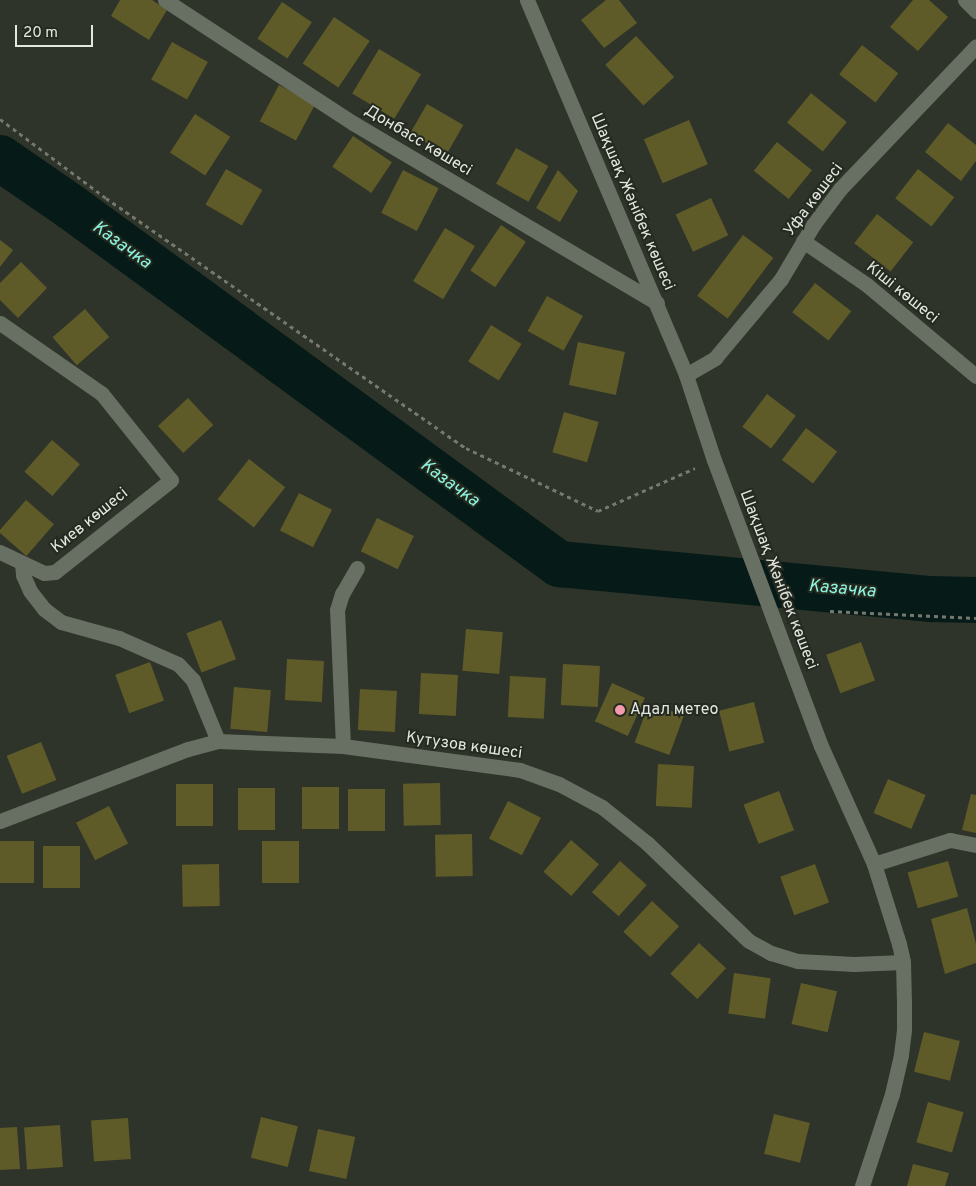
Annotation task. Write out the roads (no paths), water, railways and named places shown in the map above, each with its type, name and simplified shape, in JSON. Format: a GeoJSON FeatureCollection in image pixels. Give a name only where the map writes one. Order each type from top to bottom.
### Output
{"type":"FeatureCollection","features":[{"type":"Feature","properties":{"kind":"street","name":"Донбасс көшесі"},"geometry":{"type":"LineString","coordinates":[[165,0],[353,123],[657,304]]}},
{"type":"Feature","properties":{"kind":"street","name":"Шақшақ Жәнібек көшесі"},"geometry":{"type":"LineString","coordinates":[[527,0],[686,375],[714,460],[821,746],[874,864],[903,962],[904,1030],[901,1055],[892,1094],[862,1186]]}},
{"type":"Feature","properties":{"kind":"street"},"geometry":{"type":"LineString","coordinates":[[965,0],[976,11]]}},
{"type":"Feature","properties":{"kind":"street","name":"Уфа көшесі"},"geometry":{"type":"LineString","coordinates":[[686,375],[715,358],[782,279],[803,241],[840,189],[976,46]]}},
{"type":"Feature","properties":{"kind":"street","name":"Кіші көшесі"},"geometry":{"type":"LineString","coordinates":[[803,241],[867,285],[976,376]]}},
{"type":"Feature","properties":{"kind":"street","name":"Киев көшесі"},"geometry":{"type":"LineString","coordinates":[[0,323],[102,394],[171,480],[55,572],[44,573],[0,552]]}},
{"type":"Feature","properties":{"kind":"street"},"geometry":{"type":"LineString","coordinates":[[22,562],[23,575],[30,591],[44,609],[61,622],[119,638],[178,664],[193,680],[218,741]]}},
{"type":"Feature","properties":{"kind":"street"},"geometry":{"type":"LineString","coordinates":[[343,746],[337,610],[342,594],[357,568]]}},
{"type":"Feature","properties":{"kind":"street","name":"Кутузов көшесі"},"geometry":{"type":"LineString","coordinates":[[0,820],[188,749],[218,741],[343,746],[520,770],[560,784],[602,807],[647,843],[749,941],[771,952],[798,961],[854,964],[903,962]]}},
{"type":"Feature","properties":{"kind":"street"},"geometry":{"type":"LineString","coordinates":[[874,864],[950,840],[976,845]]}},
{"type":"Feature","properties":{"kind":"waterway","name":"Казачка"},"geometry":{"type":"LineString","coordinates":[[0,158],[71,207],[559,564],[931,599],[976,600]]}},
{"type":"Feature","properties":{"kind":"place","name":"Адал метео"},"geometry":{"type":"Point","coordinates":[620,710]}}]}
